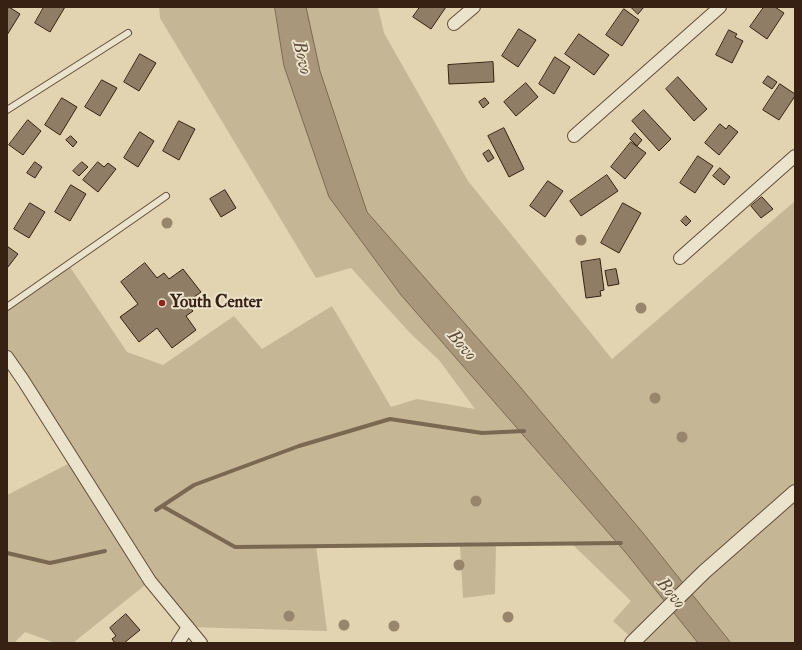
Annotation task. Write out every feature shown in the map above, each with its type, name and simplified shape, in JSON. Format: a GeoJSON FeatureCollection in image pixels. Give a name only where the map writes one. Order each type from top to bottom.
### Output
{"type":"FeatureCollection","features":[{"type":"Feature","properties":{"kind":"street"},"geometry":{"type":"LineString","coordinates":[[454,24],[474,7]]}},
{"type":"Feature","properties":{"kind":"street"},"geometry":{"type":"LineString","coordinates":[[574,136],[720,7]]}},
{"type":"Feature","properties":{"kind":"street"},"geometry":{"type":"LineString","coordinates":[[680,258],[795,156]]}},
{"type":"Feature","properties":{"kind":"street"},"geometry":{"type":"LineString","coordinates":[[7,357],[150,581],[201,643]]}},
{"type":"Feature","properties":{"kind":"street"},"geometry":{"type":"LineString","coordinates":[[632,643],[704,572],[795,492]]}},
{"type":"Feature","properties":{"kind":"street"},"geometry":{"type":"LineString","coordinates":[[178,643],[188,627]]}},
{"type":"Feature","properties":{"kind":"lane"},"geometry":{"type":"LineString","coordinates":[[7,110],[128,33]]}},
{"type":"Feature","properties":{"kind":"lane"},"geometry":{"type":"LineString","coordinates":[[7,307],[166,196]]}},
{"type":"Feature","properties":{"kind":"shaded area"},"geometry":{"type":"Polygon","coordinates":[[[159,7],[275,7],[284,66],[329,197],[401,295],[626,553],[698,643],[632,643],[634,640],[613,621],[631,601],[572,544],[496,544],[495,594],[463,598],[460,545],[316,546],[327,631],[188,627],[150,581],[73,643],[55,643],[25,632],[14,643],[7,643],[7,495],[74,461],[7,357],[7,307],[68,264],[127,352],[163,365],[234,316],[262,349],[332,306],[391,407],[417,399],[475,409],[439,360],[411,334],[351,268],[316,278],[160,18],[159,7]]]}},
{"type":"Feature","properties":{"kind":"shaded area"},"geometry":{"type":"Polygon","coordinates":[[[306,7],[378,7],[384,33],[468,181],[612,359],[795,201],[795,643],[731,643],[643,533],[516,382],[367,212],[320,71],[306,7]]]}},
{"type":"Feature","properties":{"kind":"water","name":"Bovo"},"geometry":{"type":"Polygon","coordinates":[[[275,7],[306,7],[320,71],[367,212],[516,382],[643,533],[731,643],[698,643],[626,553],[401,295],[329,197],[284,66],[275,7]]]}},
{"type":"Feature","properties":{"kind":"building"},"geometry":{"type":"Polygon","coordinates":[[[9,7],[20,14],[7,35],[7,11],[9,7]]]}},
{"type":"Feature","properties":{"kind":"building"},"geometry":{"type":"Polygon","coordinates":[[[44,7],[65,7],[50,32],[35,23],[44,7]]]}},
{"type":"Feature","properties":{"kind":"building"},"geometry":{"type":"Polygon","coordinates":[[[420,7],[446,7],[431,29],[413,17],[420,7]]]}},
{"type":"Feature","properties":{"kind":"building"},"geometry":{"type":"Polygon","coordinates":[[[631,7],[644,7],[638,14],[631,7]]]}},
{"type":"Feature","properties":{"kind":"building"},"geometry":{"type":"Polygon","coordinates":[[[764,7],[775,7],[784,13],[767,39],[750,27],[764,7]]]}},
{"type":"Feature","properties":{"kind":"building"},"geometry":{"type":"Polygon","coordinates":[[[624,9],[639,20],[622,46],[606,35],[624,9]]]}},
{"type":"Feature","properties":{"kind":"building"},"geometry":{"type":"Polygon","coordinates":[[[519,29],[536,40],[518,67],[502,56],[519,29]]]}},
{"type":"Feature","properties":{"kind":"building"},"geometry":{"type":"Polygon","coordinates":[[[729,30],[737,34],[735,37],[743,41],[732,63],[716,55],[729,30]]]}},
{"type":"Feature","properties":{"kind":"building"},"geometry":{"type":"Polygon","coordinates":[[[579,34],[609,55],[594,75],[565,54],[579,34]]]}},
{"type":"Feature","properties":{"kind":"building"},"geometry":{"type":"Polygon","coordinates":[[[140,54],[156,63],[139,91],[124,82],[140,54]]]}},
{"type":"Feature","properties":{"kind":"building"},"geometry":{"type":"Polygon","coordinates":[[[555,57],[570,67],[554,94],[539,84],[555,57]]]}},
{"type":"Feature","properties":{"kind":"building"},"geometry":{"type":"Polygon","coordinates":[[[493,62],[494,82],[449,84],[448,65],[493,62]]]}},
{"type":"Feature","properties":{"kind":"building"},"geometry":{"type":"Polygon","coordinates":[[[768,76],[777,82],[772,89],[763,83],[768,76]]]}},
{"type":"Feature","properties":{"kind":"building"},"geometry":{"type":"Polygon","coordinates":[[[678,77],[707,109],[694,121],[666,89],[678,77]]]}},
{"type":"Feature","properties":{"kind":"building"},"geometry":{"type":"Polygon","coordinates":[[[102,80],[117,88],[100,116],[85,107],[102,80]]]}},
{"type":"Feature","properties":{"kind":"building"},"geometry":{"type":"Polygon","coordinates":[[[526,83],[538,97],[516,116],[504,102],[526,83]]]}},
{"type":"Feature","properties":{"kind":"building"},"geometry":{"type":"Polygon","coordinates":[[[780,84],[795,94],[795,96],[779,120],[763,110],[780,84]]]}},
{"type":"Feature","properties":{"kind":"building"},"geometry":{"type":"Polygon","coordinates":[[[62,98],[77,107],[60,135],[45,125],[62,98]]]}},
{"type":"Feature","properties":{"kind":"building"},"geometry":{"type":"Polygon","coordinates":[[[485,98],[489,103],[483,108],[479,102],[485,98]]]}},
{"type":"Feature","properties":{"kind":"building"},"geometry":{"type":"Polygon","coordinates":[[[644,110],[671,139],[659,151],[632,121],[644,110]]]}},
{"type":"Feature","properties":{"kind":"building"},"geometry":{"type":"Polygon","coordinates":[[[28,120],[41,131],[23,155],[9,145],[28,120]]]}},
{"type":"Feature","properties":{"kind":"building"},"geometry":{"type":"Polygon","coordinates":[[[179,121],[195,129],[179,160],[163,151],[179,121]]]}},
{"type":"Feature","properties":{"kind":"building"},"geometry":{"type":"Polygon","coordinates":[[[720,124],[726,129],[729,125],[738,132],[719,155],[705,143],[720,124]]]}},
{"type":"Feature","properties":{"kind":"building"},"geometry":{"type":"Polygon","coordinates":[[[504,128],[524,169],[509,177],[488,136],[504,128]]]}},
{"type":"Feature","properties":{"kind":"building"},"geometry":{"type":"Polygon","coordinates":[[[140,132],[154,141],[138,167],[124,158],[140,132]]]}},
{"type":"Feature","properties":{"kind":"building"},"geometry":{"type":"Polygon","coordinates":[[[635,133],[642,140],[637,146],[630,139],[635,133]]]}},
{"type":"Feature","properties":{"kind":"building"},"geometry":{"type":"Polygon","coordinates":[[[71,136],[77,142],[73,147],[66,140],[71,136]]]}},
{"type":"Feature","properties":{"kind":"building"},"geometry":{"type":"Polygon","coordinates":[[[631,142],[646,153],[625,179],[611,167],[631,142]]]}},
{"type":"Feature","properties":{"kind":"building"},"geometry":{"type":"Polygon","coordinates":[[[489,150],[494,158],[488,162],[483,154],[489,150]]]}},
{"type":"Feature","properties":{"kind":"building"},"geometry":{"type":"Polygon","coordinates":[[[698,156],[713,166],[695,193],[680,183],[698,156]]]}},
{"type":"Feature","properties":{"kind":"building"},"geometry":{"type":"Polygon","coordinates":[[[35,162],[42,167],[35,178],[27,173],[35,162]]]}},
{"type":"Feature","properties":{"kind":"building"},"geometry":{"type":"Polygon","coordinates":[[[82,162],[88,167],[79,176],[73,171],[82,162]]]}},
{"type":"Feature","properties":{"kind":"building"},"geometry":{"type":"Polygon","coordinates":[[[98,162],[104,167],[108,163],[116,169],[98,192],[83,180],[98,162]]]}},
{"type":"Feature","properties":{"kind":"building"},"geometry":{"type":"Polygon","coordinates":[[[720,168],[730,177],[724,185],[713,176],[720,168]]]}},
{"type":"Feature","properties":{"kind":"building"},"geometry":{"type":"Polygon","coordinates":[[[607,175],[618,191],[581,216],[570,201],[607,175]]]}},
{"type":"Feature","properties":{"kind":"building"},"geometry":{"type":"Polygon","coordinates":[[[548,181],[563,191],[545,217],[530,206],[548,181]]]}},
{"type":"Feature","properties":{"kind":"building"},"geometry":{"type":"Polygon","coordinates":[[[71,185],[86,194],[70,221],[55,212],[71,185]]]}},
{"type":"Feature","properties":{"kind":"building"},"geometry":{"type":"Polygon","coordinates":[[[225,190],[236,208],[221,217],[210,199],[225,190]]]}},
{"type":"Feature","properties":{"kind":"building"},"geometry":{"type":"Polygon","coordinates":[[[762,197],[773,209],[761,218],[751,206],[762,197]]]}},
{"type":"Feature","properties":{"kind":"building"},"geometry":{"type":"Polygon","coordinates":[[[30,203],[45,212],[29,238],[14,229],[30,203]]]}},
{"type":"Feature","properties":{"kind":"building"},"geometry":{"type":"Polygon","coordinates":[[[623,203],[641,213],[619,253],[601,243],[623,203]]]}},
{"type":"Feature","properties":{"kind":"building"},"geometry":{"type":"Polygon","coordinates":[[[686,216],[691,221],[686,226],[681,221],[686,216]]]}},
{"type":"Feature","properties":{"kind":"building"},"geometry":{"type":"Polygon","coordinates":[[[7,246],[18,254],[8,267],[7,266],[7,246]]]}},
{"type":"Feature","properties":{"kind":"building"},"geometry":{"type":"Polygon","coordinates":[[[600,259],[604,290],[600,291],[601,296],[586,298],[581,262],[600,259]]]}},
{"type":"Feature","properties":{"kind":"building"},"geometry":{"type":"Polygon","coordinates":[[[145,263],[157,278],[164,273],[169,279],[183,269],[201,292],[186,303],[193,311],[186,316],[196,330],[172,348],[157,328],[139,342],[120,317],[138,304],[121,282],[145,263]]]}},
{"type":"Feature","properties":{"kind":"building"},"geometry":{"type":"Polygon","coordinates":[[[616,269],[619,284],[608,286],[605,271],[616,269]]]}},
{"type":"Feature","properties":{"kind":"building"},"geometry":{"type":"Polygon","coordinates":[[[126,614],[140,630],[124,643],[115,643],[112,639],[116,636],[110,628],[126,614]]]}},
{"type":"Feature","properties":{"kind":"waterway"},"geometry":{"type":"LineString","coordinates":[[156,510],[194,485],[299,446],[390,419],[482,433],[524,431]]}},
{"type":"Feature","properties":{"kind":"waterway"},"geometry":{"type":"LineString","coordinates":[[162,506],[235,547],[621,543]]}},
{"type":"Feature","properties":{"kind":"waterway"},"geometry":{"type":"LineString","coordinates":[[7,553],[50,563],[105,551]]}},
{"type":"Feature","properties":{"kind":"place","name":"Youth Center"},"geometry":{"type":"Point","coordinates":[162,303]}}]}
